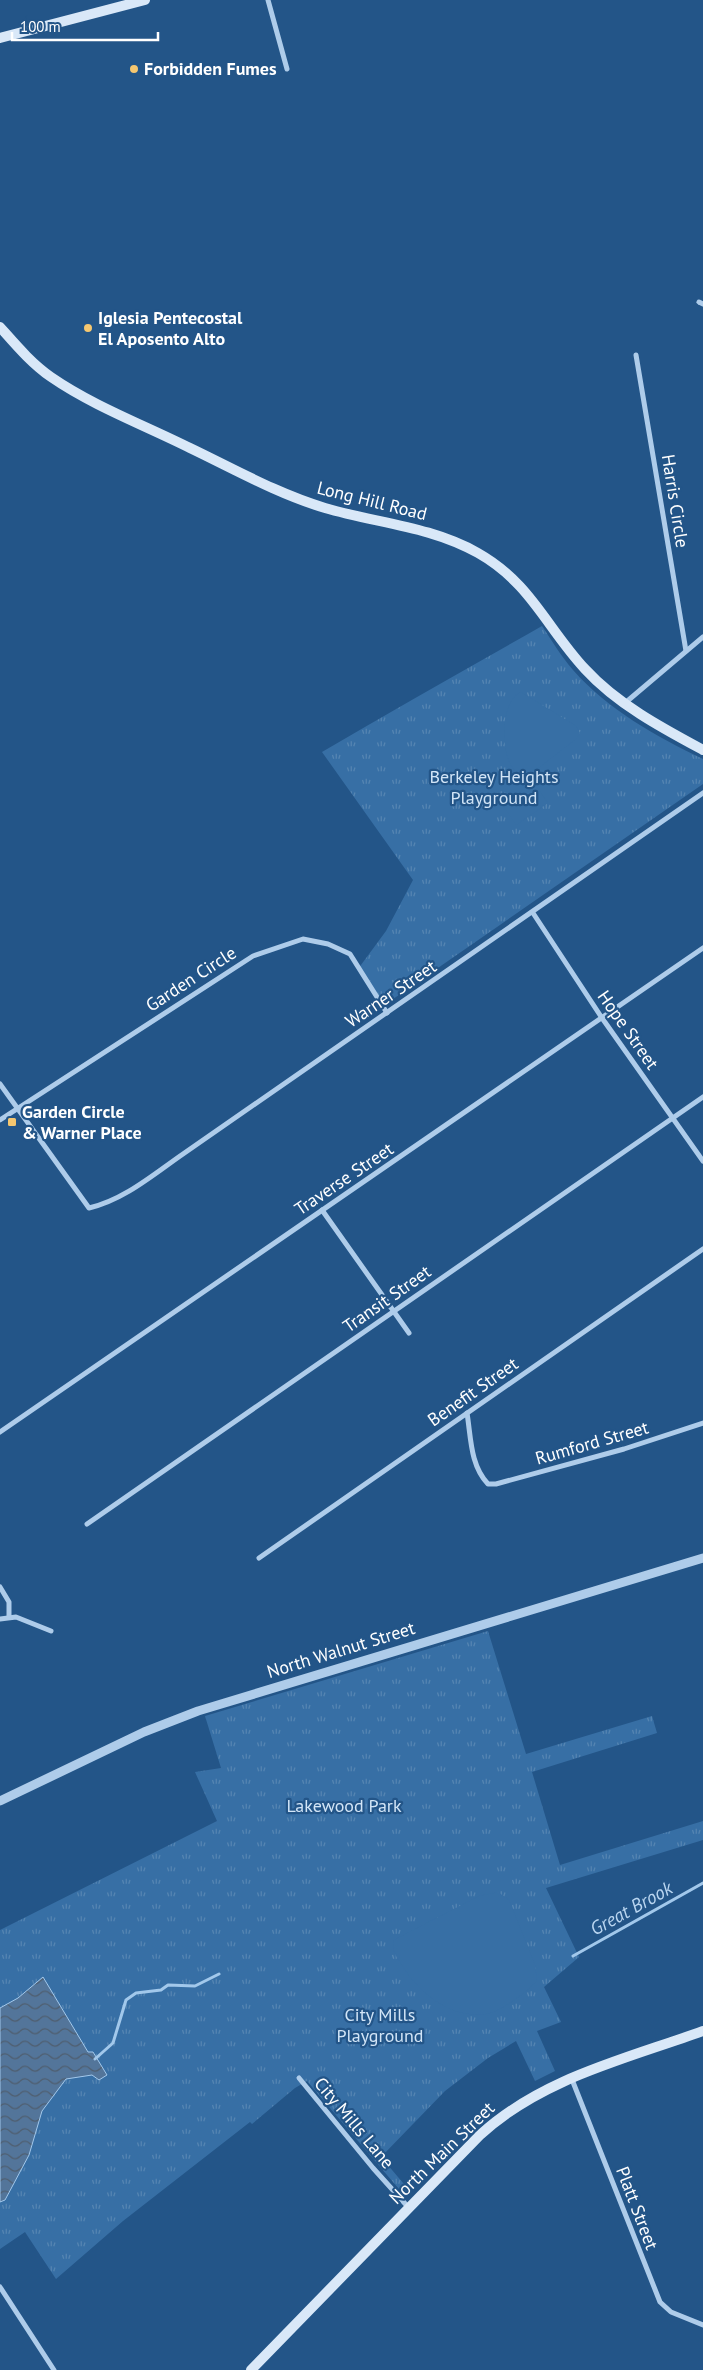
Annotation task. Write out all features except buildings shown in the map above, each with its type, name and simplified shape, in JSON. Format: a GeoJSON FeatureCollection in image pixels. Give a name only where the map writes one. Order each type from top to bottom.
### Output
{"type":"FeatureCollection","features":[{"type":"Feature","properties":{"kind":"main road"},"geometry":{"type":"LineString","coordinates":[[0,38],[141,1]]}},
{"type":"Feature","properties":{"kind":"main road","name":"Long Hill Road"},"geometry":{"type":"LineString","coordinates":[[0,327],[32,361],[61,383],[246,475],[324,507],[438,534],[488,559],[527,592],[587,671],[625,703],[668,731],[703,750]]}},
{"type":"Feature","properties":{"kind":"main road","name":"North Main Street"},"geometry":{"type":"LineString","coordinates":[[251,2370],[498,2120],[535,2094],[571,2077],[703,2031]]}},
{"type":"Feature","properties":{"kind":"street"},"geometry":{"type":"LineString","coordinates":[[268,0],[287,69]]}},
{"type":"Feature","properties":{"kind":"street","name":"Harris Circle"},"geometry":{"type":"LineString","coordinates":[[636,355],[686,651]]}},
{"type":"Feature","properties":{"kind":"street"},"geometry":{"type":"LineString","coordinates":[[625,703],[703,637]]}},
{"type":"Feature","properties":{"kind":"street","name":"Warner Street"},"geometry":{"type":"LineString","coordinates":[[17,1108],[89,1208],[105,1204],[136,1187],[533,913],[703,793]]}},
{"type":"Feature","properties":{"kind":"street","name":"Hope Street"},"geometry":{"type":"LineString","coordinates":[[533,913],[602,1018],[703,1162]]}},
{"type":"Feature","properties":{"kind":"street","name":"Garden Circle"},"geometry":{"type":"LineString","coordinates":[[0,1120],[253,956],[303,939],[328,944],[350,954],[387,1013]]}},
{"type":"Feature","properties":{"kind":"street","name":"Traverse Street"},"geometry":{"type":"LineString","coordinates":[[0,1432],[703,948]]}},
{"type":"Feature","properties":{"kind":"street"},"geometry":{"type":"LineString","coordinates":[[0,1084],[17,1108]]}},
{"type":"Feature","properties":{"kind":"street","name":"Transit Street"},"geometry":{"type":"LineString","coordinates":[[87,1524],[703,1097]]}},
{"type":"Feature","properties":{"kind":"street"},"geometry":{"type":"LineString","coordinates":[[322,1210],[409,1333]]}},
{"type":"Feature","properties":{"kind":"street","name":"Benefit Street"},"geometry":{"type":"LineString","coordinates":[[259,1558],[703,1250]]}},
{"type":"Feature","properties":{"kind":"street","name":"Rumford Street"},"geometry":{"type":"LineString","coordinates":[[466,1413],[475,1466],[479,1475],[488,1484],[496,1484],[624,1449],[703,1423]]}},
{"type":"Feature","properties":{"kind":"street","name":"North Walnut Street"},"geometry":{"type":"LineString","coordinates":[[0,1801],[144,1732],[205,1708],[703,1558]]}},
{"type":"Feature","properties":{"kind":"street"},"geometry":{"type":"LineString","coordinates":[[0,1587],[9,1602],[9,1616]]}},
{"type":"Feature","properties":{"kind":"street"},"geometry":{"type":"LineString","coordinates":[[0,1619],[9,1616],[18,1617],[51,1631]]}},
{"type":"Feature","properties":{"kind":"street","name":"Platt Street"},"geometry":{"type":"LineString","coordinates":[[571,2077],[660,2302],[671,2312],[703,2325]]}},
{"type":"Feature","properties":{"kind":"street","name":"City Mills Lane"},"geometry":{"type":"LineString","coordinates":[[299,2078],[372,2168],[409,2208]]}},
{"type":"Feature","properties":{"kind":"street"},"geometry":{"type":"LineString","coordinates":[[0,2286],[54,2370]]}},
{"type":"Feature","properties":{"kind":"green space","name":"Berkeley Heights Playground"},"geometry":{"type":"Polygon","coordinates":[[[542,626],[573,670],[601,697],[634,721],[703,759],[703,784],[383,1006],[358,969],[386,931],[413,880],[322,752],[542,626]]]}},
{"type":"Feature","properties":{"kind":"green space"},"geometry":{"type":"Polygon","coordinates":[[[521,692],[576,726],[580,733],[576,739],[528,776],[518,773],[511,765],[506,753],[504,738],[508,709],[513,698],[521,692]]]}},
{"type":"Feature","properties":{"kind":"green space"},"geometry":{"type":"Polygon","coordinates":[[[536,786],[548,803],[516,825],[504,807],[536,786]]]}},
{"type":"Feature","properties":{"kind":"green space","name":"Lakewood Park"},"geometry":{"type":"Polygon","coordinates":[[[488,1631],[526,1754],[652,1716],[657,1733],[532,1772],[560,1865],[703,1821],[703,1840],[546,1888],[579,1957],[544,1987],[561,2022],[537,2031],[555,2071],[535,2081],[516,2041],[488,2058],[445,2091],[381,2157],[409,2190],[404,2195],[307,2081],[295,2088],[252,2124],[250,2122],[123,2221],[56,2279],[25,2232],[0,2249],[0,1930],[217,1821],[195,1772],[221,1768],[205,1716],[488,1631]]]}},
{"type":"Feature","properties":{"kind":"green space"},"geometry":{"type":"Polygon","coordinates":[[[498,1892],[509,1900],[535,1965],[537,1980],[528,1990],[514,2000],[486,2014],[460,2012],[448,2008],[426,1994],[408,1975],[394,1953],[394,1940],[479,1896],[498,1892]]]}},
{"type":"Feature","properties":{"kind":"water"},"geometry":{"type":"Polygon","coordinates":[[[43,1977],[88,2052],[93,2052],[107,2075],[99,2080],[92,2075],[66,2079],[42,2111],[29,2155],[5,2200],[0,2202],[0,2008],[18,1998],[43,1977]]]}},
{"type":"Feature","properties":{"kind":"waterway","name":"Great Brook"},"geometry":{"type":"LineString","coordinates":[[573,1956],[703,1883]]}},
{"type":"Feature","properties":{"kind":"waterway"},"geometry":{"type":"LineString","coordinates":[[95,2059],[113,2043],[126,2000],[136,1993],[161,1990],[168,1985],[195,1986],[219,1974]]}},
{"type":"Feature","properties":{"kind":"place","name":"Forbidden Fumes"},"geometry":{"type":"Point","coordinates":[134,69]}},
{"type":"Feature","properties":{"kind":"place","name":"Iglesia Pentecostal El Aposento Alto"},"geometry":{"type":"Point","coordinates":[88,328]}},
{"type":"Feature","properties":{"kind":"place","name":"Garden Circle & Warner Place"},"geometry":{"type":"Point","coordinates":[12,1122]}},
{"type":"Feature","properties":{"kind":"park label","name":"City Mills Playground"},"geometry":{"type":"Point","coordinates":[380,2025]}}]}
